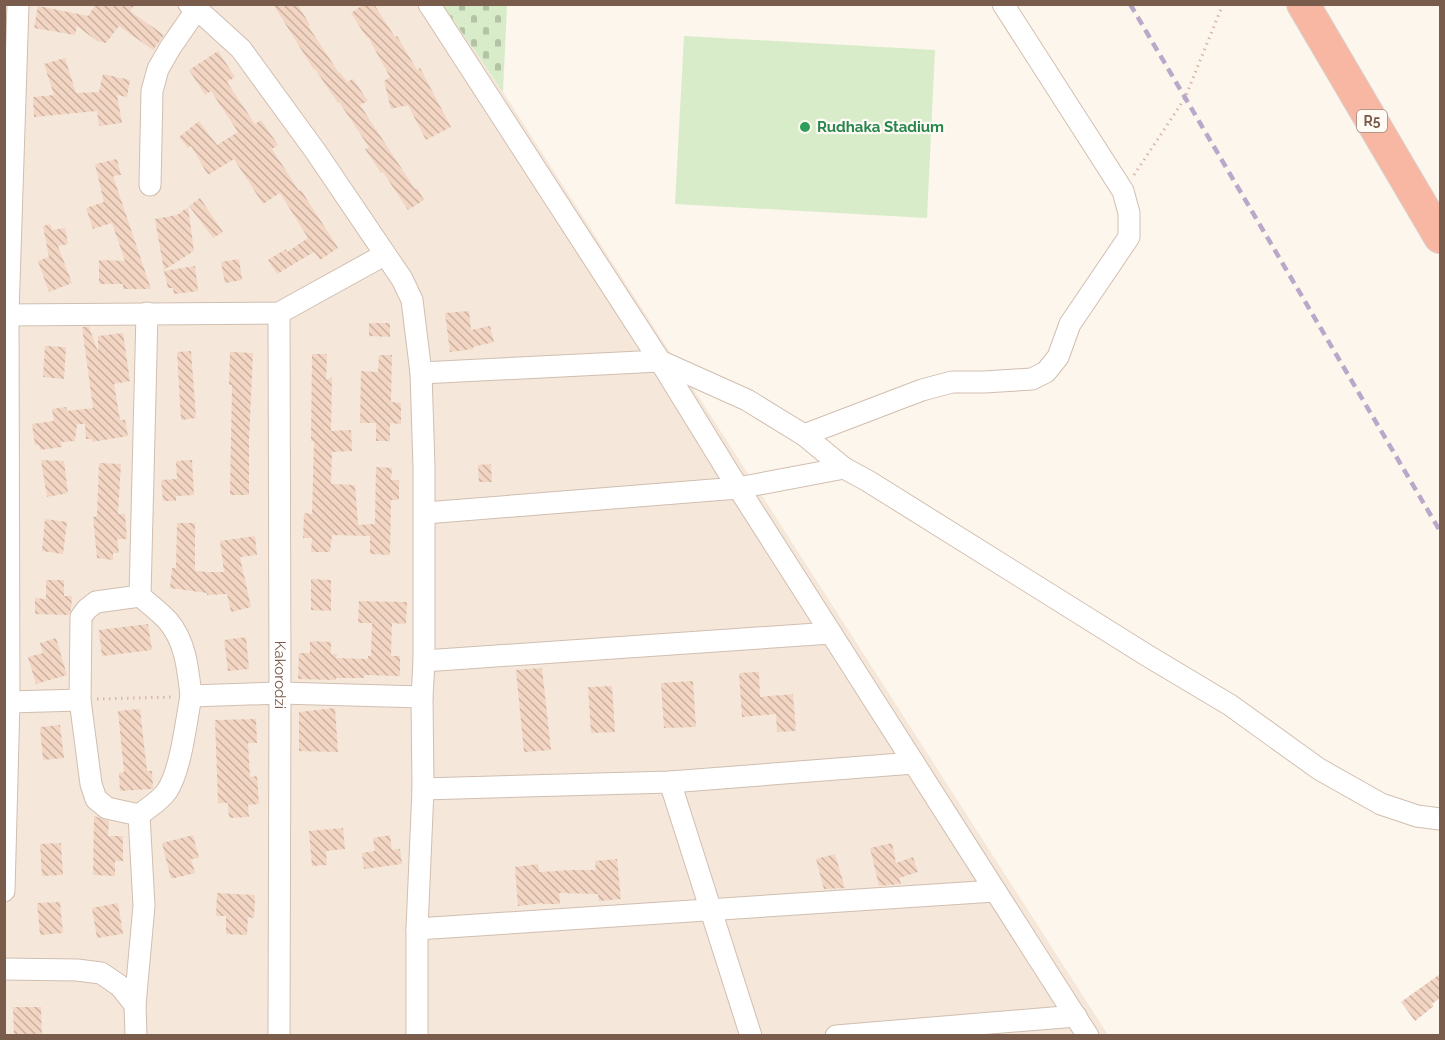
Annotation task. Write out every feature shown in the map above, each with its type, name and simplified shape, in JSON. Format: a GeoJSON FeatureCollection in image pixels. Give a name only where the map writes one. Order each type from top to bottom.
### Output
{"type":"FeatureCollection","features":[{"type":"Feature","properties":{"kind":"highway","name":"R5"},"geometry":{"type":"LineString","coordinates":[[1303,4],[1440,237]]}},
{"type":"Feature","properties":{"kind":"street"},"geometry":{"type":"LineString","coordinates":[[4,891],[9,702],[6,314],[18,4]]}},
{"type":"Feature","properties":{"kind":"street"},"geometry":{"type":"LineString","coordinates":[[429,4],[660,361],[738,488],[1088,1035]]}},
{"type":"Feature","properties":{"kind":"street"},"geometry":{"type":"LineString","coordinates":[[804,435],[942,384],[1032,379],[1046,372],[1058,357],[1070,324],[1129,237],[1129,213],[1123,191],[1003,4]]}},
{"type":"Feature","properties":{"kind":"street"},"geometry":{"type":"LineString","coordinates":[[150,185],[152,91],[158,69],[193,7],[242,49],[316,152],[402,279],[412,300],[421,373],[425,513],[423,789],[417,928],[417,1035]]}},
{"type":"Feature","properties":{"kind":"street"},"geometry":{"type":"LineString","coordinates":[[6,314],[279,313],[384,255]]}},
{"type":"Feature","properties":{"kind":"street"},"geometry":{"type":"LineString","coordinates":[[140,596],[147,313]]}},
{"type":"Feature","properties":{"kind":"street","name":"Kakorodzi"},"geometry":{"type":"LineString","coordinates":[[279,313],[279,1035]]}},
{"type":"Feature","properties":{"kind":"street"},"geometry":{"type":"LineString","coordinates":[[421,373],[660,361],[747,400],[804,435],[844,468],[1230,705],[1319,768],[1381,804],[1417,816],[1440,819]]}},
{"type":"Feature","properties":{"kind":"street"},"geometry":{"type":"LineString","coordinates":[[425,513],[738,488],[844,468]]}},
{"type":"Feature","properties":{"kind":"street"},"geometry":{"type":"LineString","coordinates":[[140,596],[169,621],[180,641],[188,661],[190,696],[174,778],[166,792],[139,815],[107,808],[96,799],[91,784],[81,700],[81,617],[96,602],[140,596]]}},
{"type":"Feature","properties":{"kind":"street"},"geometry":{"type":"LineString","coordinates":[[424,662],[831,633]]}},
{"type":"Feature","properties":{"kind":"street"},"geometry":{"type":"LineString","coordinates":[[190,696],[280,693],[422,697]]}},
{"type":"Feature","properties":{"kind":"street"},"geometry":{"type":"LineString","coordinates":[[9,702],[81,700]]}},
{"type":"Feature","properties":{"kind":"street"},"geometry":{"type":"LineString","coordinates":[[423,789],[670,782],[914,763]]}},
{"type":"Feature","properties":{"kind":"street"},"geometry":{"type":"LineString","coordinates":[[670,782],[751,1035]]}},
{"type":"Feature","properties":{"kind":"street"},"geometry":{"type":"LineString","coordinates":[[136,1035],[135,1005],[144,906],[139,815]]}},
{"type":"Feature","properties":{"kind":"street"},"geometry":{"type":"LineString","coordinates":[[417,928],[995,891]]}},
{"type":"Feature","properties":{"kind":"street"},"geometry":{"type":"LineString","coordinates":[[4,969],[77,969],[101,973],[120,987],[135,1005]]}},
{"type":"Feature","properties":{"kind":"street"},"geometry":{"type":"LineString","coordinates":[[836,1035],[1076,1016]]}},
{"type":"Feature","properties":{"kind":"path"},"geometry":{"type":"LineString","coordinates":[[1123,191],[1185,98],[1223,4]]}},
{"type":"Feature","properties":{"kind":"path"},"geometry":{"type":"LineString","coordinates":[[81,700],[190,696]]}},
{"type":"Feature","properties":{"kind":"shaded area"},"geometry":{"type":"Polygon","coordinates":[[[5,5],[443,5],[503,92],[1108,1035],[5,1036],[5,5]]]}},
{"type":"Feature","properties":{"kind":"green space"},"geometry":{"type":"Polygon","coordinates":[[[443,5],[507,5],[503,92],[443,5]]]}},
{"type":"Feature","properties":{"kind":"green space","name":"Rudhaka Stadium"},"geometry":{"type":"Polygon","coordinates":[[[684,36],[935,50],[927,218],[675,204],[684,36]]]}},
{"type":"Feature","properties":{"kind":"building"},"geometry":{"type":"Polygon","coordinates":[[[96,4],[135,4],[130,11],[164,35],[153,50],[119,26],[106,43],[97,41],[77,26],[75,35],[34,28],[38,6],[88,16],[96,4]]]}},
{"type":"Feature","properties":{"kind":"building"},"geometry":{"type":"Polygon","coordinates":[[[273,4],[297,4],[310,25],[308,26],[339,73],[347,82],[353,79],[368,101],[360,105],[424,200],[408,210],[365,149],[369,147],[314,70],[273,4]]]}},
{"type":"Feature","properties":{"kind":"building"},"geometry":{"type":"Polygon","coordinates":[[[364,4],[374,4],[395,37],[397,36],[417,70],[420,68],[451,127],[426,140],[408,105],[391,109],[384,81],[390,77],[368,37],[351,13],[364,4]]]}},
{"type":"Feature","properties":{"kind":"building"},"geometry":{"type":"Polygon","coordinates":[[[218,51],[235,77],[227,82],[255,124],[261,120],[278,145],[272,149],[338,248],[320,260],[314,252],[277,274],[268,260],[286,249],[287,252],[308,238],[280,193],[263,204],[234,159],[208,175],[191,146],[188,148],[179,137],[199,121],[217,145],[238,132],[211,91],[205,95],[189,70],[218,51]]]}},
{"type":"Feature","properties":{"kind":"building"},"geometry":{"type":"Polygon","coordinates":[[[65,58],[76,93],[99,92],[103,74],[130,80],[127,97],[117,95],[122,123],[99,126],[97,111],[34,117],[33,97],[54,95],[44,64],[65,58]]]}},
{"type":"Feature","properties":{"kind":"building"},"geometry":{"type":"Polygon","coordinates":[[[117,159],[121,175],[113,176],[151,289],[123,289],[123,284],[99,284],[99,260],[125,261],[112,223],[93,229],[86,208],[104,202],[95,164],[117,159]]]}},
{"type":"Feature","properties":{"kind":"building"},"geometry":{"type":"Polygon","coordinates":[[[200,198],[223,232],[213,238],[189,206],[200,198]]]}},
{"type":"Feature","properties":{"kind":"building"},"geometry":{"type":"Polygon","coordinates":[[[188,207],[194,251],[164,270],[155,219],[177,215],[188,207]]]}},
{"type":"Feature","properties":{"kind":"building"},"geometry":{"type":"Polygon","coordinates":[[[50,224],[52,230],[65,228],[68,244],[58,246],[72,283],[49,292],[38,261],[49,257],[43,226],[50,224]]]}},
{"type":"Feature","properties":{"kind":"building"},"geometry":{"type":"Polygon","coordinates":[[[239,259],[242,280],[225,283],[221,262],[239,259]]]}},
{"type":"Feature","properties":{"kind":"building"},"geometry":{"type":"Polygon","coordinates":[[[195,266],[198,291],[174,294],[173,288],[168,288],[164,271],[195,266]]]}},
{"type":"Feature","properties":{"kind":"building"},"geometry":{"type":"Polygon","coordinates":[[[469,311],[471,330],[490,326],[494,342],[473,347],[473,349],[450,352],[445,313],[469,311]]]}},
{"type":"Feature","properties":{"kind":"building"},"geometry":{"type":"Polygon","coordinates":[[[369,323],[390,323],[390,337],[369,336],[369,323]]]}},
{"type":"Feature","properties":{"kind":"building"},"geometry":{"type":"Polygon","coordinates":[[[82,327],[89,327],[98,352],[98,336],[123,333],[130,381],[114,384],[120,420],[125,420],[128,436],[92,442],[92,439],[86,439],[85,424],[77,424],[75,441],[61,442],[62,447],[40,450],[39,445],[35,445],[32,424],[54,421],[52,409],[66,407],[67,411],[93,408],[82,327]]]}},
{"type":"Feature","properties":{"kind":"building"},"geometry":{"type":"Polygon","coordinates":[[[45,346],[66,347],[64,379],[43,377],[45,346]]]}},
{"type":"Feature","properties":{"kind":"building"},"geometry":{"type":"Polygon","coordinates":[[[191,351],[196,418],[181,420],[177,352],[191,351]]]}},
{"type":"Feature","properties":{"kind":"building"},"geometry":{"type":"Polygon","coordinates":[[[230,352],[253,353],[249,495],[230,495],[232,385],[229,385],[230,352]]]}},
{"type":"Feature","properties":{"kind":"building"},"geometry":{"type":"Polygon","coordinates":[[[312,354],[327,354],[326,380],[332,377],[331,431],[351,430],[352,451],[332,452],[331,484],[355,485],[358,525],[375,524],[376,467],[392,468],[391,480],[399,480],[399,500],[391,500],[390,555],[370,554],[370,536],[332,535],[330,552],[311,552],[312,538],[303,538],[304,513],[312,514],[314,441],[311,441],[312,354]]]}},
{"type":"Feature","properties":{"kind":"building"},"geometry":{"type":"Polygon","coordinates":[[[379,355],[392,355],[391,402],[401,403],[401,424],[390,423],[390,441],[376,441],[376,423],[360,423],[361,371],[378,372],[379,355]]]}},
{"type":"Feature","properties":{"kind":"building"},"geometry":{"type":"Polygon","coordinates":[[[41,460],[64,461],[68,493],[47,497],[41,460]]]}},
{"type":"Feature","properties":{"kind":"building"},"geometry":{"type":"Polygon","coordinates":[[[192,460],[194,495],[176,496],[176,501],[163,501],[161,480],[177,479],[176,461],[192,460]]]}},
{"type":"Feature","properties":{"kind":"building"},"geometry":{"type":"Polygon","coordinates":[[[99,463],[121,464],[118,514],[125,514],[127,539],[117,539],[119,553],[113,553],[113,560],[97,558],[93,517],[97,516],[99,463]]]}},
{"type":"Feature","properties":{"kind":"building"},"geometry":{"type":"Polygon","coordinates":[[[491,464],[492,482],[479,482],[478,465],[491,464]]]}},
{"type":"Feature","properties":{"kind":"building"},"geometry":{"type":"Polygon","coordinates":[[[45,519],[67,522],[63,554],[42,551],[45,519]]]}},
{"type":"Feature","properties":{"kind":"building"},"geometry":{"type":"Polygon","coordinates":[[[177,523],[195,523],[195,571],[224,572],[220,541],[255,536],[257,555],[240,557],[251,607],[231,612],[227,594],[207,595],[207,593],[170,588],[172,568],[176,568],[177,523]]]}},
{"type":"Feature","properties":{"kind":"building"},"geometry":{"type":"Polygon","coordinates":[[[311,579],[331,580],[331,611],[311,610],[311,579]]]}},
{"type":"Feature","properties":{"kind":"building"},"geometry":{"type":"Polygon","coordinates":[[[46,580],[64,580],[64,596],[72,596],[69,615],[35,614],[35,598],[46,599],[46,580]]]}},
{"type":"Feature","properties":{"kind":"building"},"geometry":{"type":"Polygon","coordinates":[[[359,601],[407,602],[406,624],[392,623],[391,656],[400,656],[400,676],[364,675],[364,678],[336,678],[336,680],[298,679],[299,653],[310,653],[310,641],[331,642],[331,654],[337,654],[336,658],[368,659],[368,656],[371,656],[372,623],[358,623],[359,601]]]}},
{"type":"Feature","properties":{"kind":"building"},"geometry":{"type":"Polygon","coordinates":[[[148,624],[152,650],[102,656],[99,630],[148,624]]]}},
{"type":"Feature","properties":{"kind":"building"},"geometry":{"type":"Polygon","coordinates":[[[246,637],[249,669],[228,671],[224,640],[246,637]]]}},
{"type":"Feature","properties":{"kind":"building"},"geometry":{"type":"Polygon","coordinates":[[[56,638],[67,675],[36,684],[28,657],[43,653],[40,643],[56,638]]]}},
{"type":"Feature","properties":{"kind":"building"},"geometry":{"type":"Polygon","coordinates":[[[542,668],[551,750],[524,752],[516,670],[542,668]]]}},
{"type":"Feature","properties":{"kind":"building"},"geometry":{"type":"Polygon","coordinates":[[[759,672],[760,697],[793,694],[796,731],[777,732],[776,714],[742,717],[739,673],[759,672]]]}},
{"type":"Feature","properties":{"kind":"building"},"geometry":{"type":"Polygon","coordinates":[[[693,681],[696,727],[664,728],[661,683],[693,681]]]}},
{"type":"Feature","properties":{"kind":"building"},"geometry":{"type":"Polygon","coordinates":[[[612,686],[615,732],[591,733],[588,687],[612,686]]]}},
{"type":"Feature","properties":{"kind":"building"},"geometry":{"type":"Polygon","coordinates":[[[335,708],[338,752],[299,751],[299,712],[335,708]]]}},
{"type":"Feature","properties":{"kind":"building"},"geometry":{"type":"Polygon","coordinates":[[[140,709],[147,771],[152,771],[153,788],[120,791],[119,773],[124,772],[118,711],[140,709]]]}},
{"type":"Feature","properties":{"kind":"building"},"geometry":{"type":"Polygon","coordinates":[[[256,719],[257,743],[248,743],[250,777],[257,776],[259,804],[248,805],[249,817],[229,818],[228,803],[218,803],[215,720],[256,719]]]}},
{"type":"Feature","properties":{"kind":"building"},"geometry":{"type":"Polygon","coordinates":[[[60,725],[64,758],[43,760],[40,727],[60,725]]]}},
{"type":"Feature","properties":{"kind":"building"},"geometry":{"type":"Polygon","coordinates":[[[94,816],[109,821],[108,836],[123,836],[123,861],[115,861],[115,876],[93,875],[94,816]]]}},
{"type":"Feature","properties":{"kind":"building"},"geometry":{"type":"Polygon","coordinates":[[[343,828],[345,849],[326,851],[327,865],[312,866],[309,831],[343,828]]]}},
{"type":"Feature","properties":{"kind":"building"},"geometry":{"type":"Polygon","coordinates":[[[193,835],[199,858],[191,859],[195,873],[171,879],[162,843],[193,835]]]}},
{"type":"Feature","properties":{"kind":"building"},"geometry":{"type":"Polygon","coordinates":[[[390,835],[392,850],[400,849],[402,864],[364,869],[362,853],[375,851],[373,838],[390,835]]]}},
{"type":"Feature","properties":{"kind":"building"},"geometry":{"type":"Polygon","coordinates":[[[61,843],[63,875],[42,876],[40,844],[61,843]]]}},
{"type":"Feature","properties":{"kind":"building"},"geometry":{"type":"Polygon","coordinates":[[[892,843],[896,863],[913,857],[918,872],[899,878],[901,884],[879,886],[870,848],[892,843]]]}},
{"type":"Feature","properties":{"kind":"building"},"geometry":{"type":"Polygon","coordinates":[[[835,854],[845,888],[824,889],[816,859],[835,854]]]}},
{"type":"Feature","properties":{"kind":"building"},"geometry":{"type":"Polygon","coordinates":[[[617,859],[621,899],[599,901],[598,894],[559,893],[560,904],[543,903],[518,906],[515,867],[538,864],[539,872],[596,870],[595,861],[617,859]]]}},
{"type":"Feature","properties":{"kind":"building"},"geometry":{"type":"Polygon","coordinates":[[[217,893],[255,895],[254,918],[248,917],[247,935],[226,934],[226,916],[216,916],[217,893]]]}},
{"type":"Feature","properties":{"kind":"building"},"geometry":{"type":"Polygon","coordinates":[[[60,902],[63,933],[40,935],[37,903],[60,902]]]}},
{"type":"Feature","properties":{"kind":"building"},"geometry":{"type":"Polygon","coordinates":[[[118,903],[123,934],[97,938],[92,908],[118,903]]]}},
{"type":"Feature","properties":{"kind":"building"},"geometry":{"type":"Polygon","coordinates":[[[1440,974],[1440,998],[1432,1004],[1434,1006],[1415,1021],[1401,1002],[1440,974]]]}},
{"type":"Feature","properties":{"kind":"building"},"geometry":{"type":"Polygon","coordinates":[[[13,1007],[41,1007],[42,1035],[14,1035],[13,1007]]]}},
{"type":"Feature","properties":{"kind":"railway"},"geometry":{"type":"LineString","coordinates":[[1130,4],[1440,531]]}},
{"type":"Feature","properties":{"kind":"place","name":"Rudhaka Stadium"},"geometry":{"type":"Point","coordinates":[805,127]}}]}
